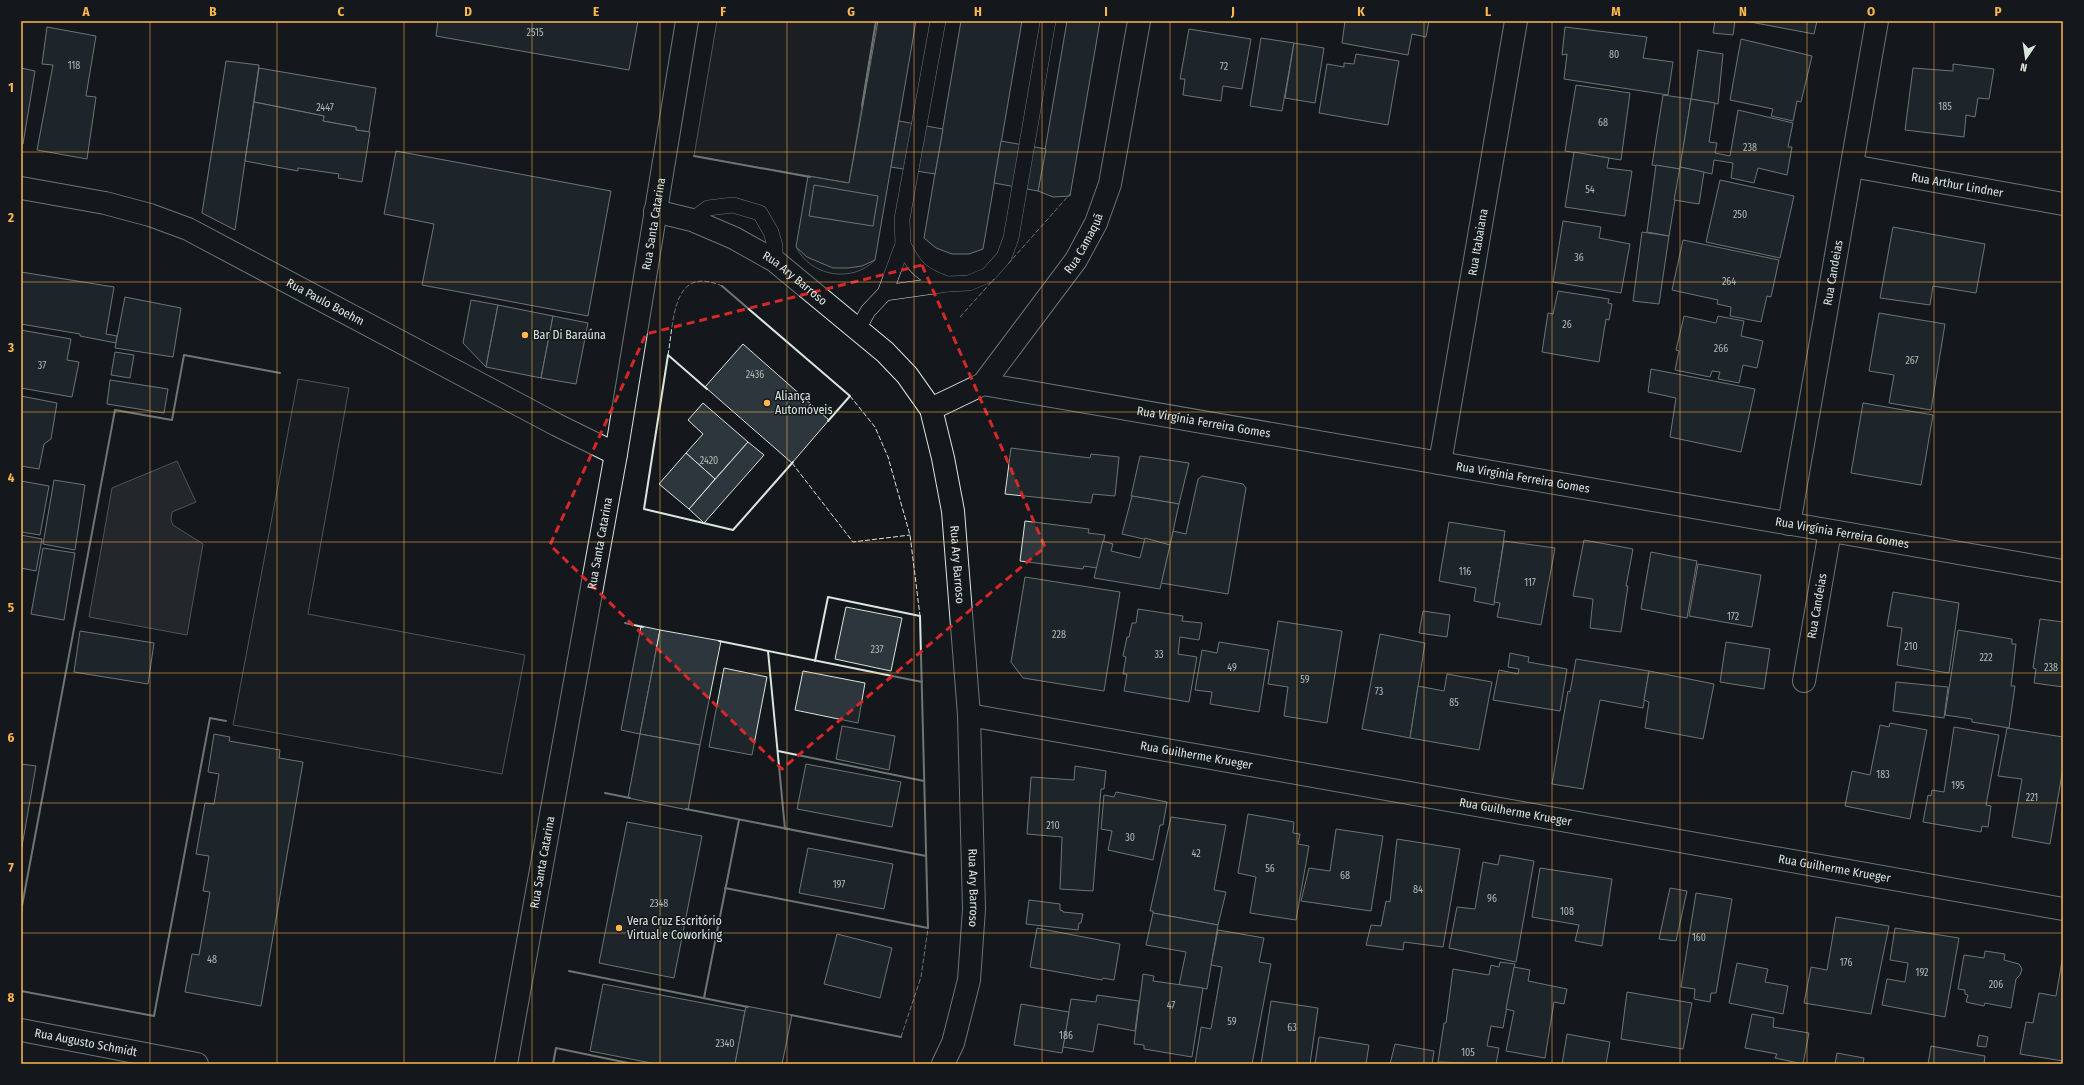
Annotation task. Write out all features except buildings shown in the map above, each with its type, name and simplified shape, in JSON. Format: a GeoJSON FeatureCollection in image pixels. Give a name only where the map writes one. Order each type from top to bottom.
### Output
{"type":"FeatureCollection","features":[{"type":"Feature","properties":{"kind":"street","name":"Rua Santa Catarina"},"geometry":{"type":"LineString","coordinates":[[506,1064],[616,454],[687,21]]}},
{"type":"Feature","properties":{"kind":"street","name":"Rua Camaquã"},"geometry":{"type":"LineString","coordinates":[[931,410],[983,384],[1076,260],[1096,223],[1110,184],[1139,21]]}},
{"type":"Feature","properties":{"kind":"street","name":"Rua Itabaiana"},"geometry":{"type":"LineString","coordinates":[[1440,463],[1516,21]]}},
{"type":"Feature","properties":{"kind":"street","name":"Rua Candeias"},"geometry":{"type":"LineString","coordinates":[[1789,524],[1877,21]]}},
{"type":"Feature","properties":{"kind":"street","name":"Rua Arthur Lindner"},"geometry":{"type":"LineString","coordinates":[[1852,166],[2063,204]]}},
{"type":"Feature","properties":{"kind":"street","name":"Rua Paulo Boehm"},"geometry":{"type":"LineString","coordinates":[[21,188],[105,203],[150,215],[188,229],[557,426],[616,454]]}},
{"type":"Feature","properties":{"kind":"street","name":"Rua Ary Barroso"},"geometry":{"type":"LineString","coordinates":[[655,211],[692,220],[734,238],[775,261],[885,352],[907,375],[931,410],[943,458],[953,511],[969,715],[974,909],[969,980],[953,1043],[943,1064]]}},
{"type":"Feature","properties":{"kind":"street","name":"Rua Virgínia Ferreira Gomes"},"geometry":{"type":"LineString","coordinates":[[983,384],[2063,571]]}},
{"type":"Feature","properties":{"kind":"street","name":"Rua Candeias"},"geometry":{"type":"LineString","coordinates":[[1804,681],[1830,531]]}},
{"type":"Feature","properties":{"kind":"street","name":"Rua Guilherme Krueger"},"geometry":{"type":"LineString","coordinates":[[969,715],[2063,909]]}},
{"type":"Feature","properties":{"kind":"street","name":"Rua Augusto Schmidt"},"geometry":{"type":"LineString","coordinates":[[21,1030],[197,1064]]}},
{"type":"Feature","properties":{"kind":"lane"},"geometry":{"type":"LineString","coordinates":[[858,329],[868,311],[885,293],[903,244],[902,219],[938,21]]}},
{"type":"Feature","properties":{"kind":"lane"},"geometry":{"type":"LineString","coordinates":[[885,293],[948,284],[970,284],[988,275],[1004,257],[1011,238],[1048,21]]}},
{"type":"Feature","properties":{"kind":"lane"},"geometry":{"type":"LineString","coordinates":[[692,220],[708,208],[733,204],[760,213],[771,232],[775,246],[775,261]]}},
{"type":"Feature","properties":{"kind":"lane"},"geometry":{"type":"LineString","coordinates":[[903,244],[911,261],[929,278],[948,284]]}},
{"type":"Feature","properties":{"kind":"highlighted area"},"geometry":{"type":"Polygon","coordinates":[[[922,265],[1045,547],[782,769],[550,545],[646,334],[922,265]]]}},
{"type":"Feature","properties":{"kind":"shaded area"},"geometry":{"type":"Polygon","coordinates":[[[717,21],[876,21],[849,183],[694,156],[717,21]]]}},
{"type":"Feature","properties":{"kind":"shaded area"},"geometry":{"type":"Polygon","coordinates":[[[796,247],[875,260],[866,268],[855,272],[844,274],[832,273],[811,265],[802,257],[796,247]]]}},
{"type":"Feature","properties":{"kind":"shaded area"},"geometry":{"type":"Polygon","coordinates":[[[298,379],[349,388],[308,614],[525,655],[502,774],[233,725],[298,379]]]}},
{"type":"Feature","properties":{"kind":"shaded area"},"geometry":{"type":"Polygon","coordinates":[[[177,461],[196,502],[172,512],[171,520],[173,525],[203,544],[187,635],[89,617],[112,488],[177,461]]]}},
{"type":"Feature","properties":{"kind":"fence"},"geometry":{"type":"LineString","coordinates":[[1008,264],[1070,194]]}},
{"type":"Feature","properties":{"kind":"fence"},"geometry":{"type":"LineString","coordinates":[[960,317],[994,279]]}},
{"type":"Feature","properties":{"kind":"fence"},"geometry":{"type":"LineString","coordinates":[[668,355],[678,300],[685,289],[693,283],[706,281],[722,286]]}},
{"type":"Feature","properties":{"kind":"fence"},"geometry":{"type":"LineString","coordinates":[[850,396],[875,427],[888,457],[910,535],[920,616]]}},
{"type":"Feature","properties":{"kind":"fence"},"geometry":{"type":"LineString","coordinates":[[792,463],[853,542],[910,535]]}},
{"type":"Feature","properties":{"kind":"fence"},"geometry":{"type":"LineString","coordinates":[[901,1037],[921,977],[928,928]]}},
{"type":"Feature","properties":{"kind":"wall"},"geometry":{"type":"LineString","coordinates":[[862,106],[876,21]]}},
{"type":"Feature","properties":{"kind":"wall"},"geometry":{"type":"LineString","coordinates":[[694,156],[810,177]]}},
{"type":"Feature","properties":{"kind":"wall"},"geometry":{"type":"LineString","coordinates":[[722,286],[850,396],[828,421]]}},
{"type":"Feature","properties":{"kind":"wall"},"geometry":{"type":"LineString","coordinates":[[21,911],[115,410],[172,420],[184,355],[280,373]]}},
{"type":"Feature","properties":{"kind":"wall"},"geometry":{"type":"LineString","coordinates":[[707,389],[668,355],[644,509],[733,530],[793,462]]}},
{"type":"Feature","properties":{"kind":"wall"},"geometry":{"type":"LineString","coordinates":[[725,888],[928,928],[920,616],[828,597],[815,661]]}},
{"type":"Feature","properties":{"kind":"wall"},"geometry":{"type":"LineString","coordinates":[[625,623],[643,627]]}},
{"type":"Feature","properties":{"kind":"wall"},"geometry":{"type":"LineString","coordinates":[[719,641],[922,682]]}},
{"type":"Feature","properties":{"kind":"wall"},"geometry":{"type":"LineString","coordinates":[[768,651],[785,829]]}},
{"type":"Feature","properties":{"kind":"wall"},"geometry":{"type":"LineString","coordinates":[[21,991],[154,1016],[210,718],[226,721]]}},
{"type":"Feature","properties":{"kind":"wall"},"geometry":{"type":"LineString","coordinates":[[778,751],[924,781]]}},
{"type":"Feature","properties":{"kind":"wall"},"geometry":{"type":"LineString","coordinates":[[605,793],[630,798]]}},
{"type":"Feature","properties":{"kind":"wall"},"geometry":{"type":"LineString","coordinates":[[686,809],[926,856]]}},
{"type":"Feature","properties":{"kind":"wall"},"geometry":{"type":"LineString","coordinates":[[704,998],[739,820]]}},
{"type":"Feature","properties":{"kind":"wall"},"geometry":{"type":"LineString","coordinates":[[569,971],[748,1007]]}},
{"type":"Feature","properties":{"kind":"wall"},"geometry":{"type":"LineString","coordinates":[[791,1015],[901,1037]]}},
{"type":"Feature","properties":{"kind":"wall"},"geometry":{"type":"LineString","coordinates":[[553,1064],[556,1048],[633,1064]]}},
{"type":"Feature","properties":{"kind":"place","name":"Bar Di Baraúna"},"geometry":{"type":"Point","coordinates":[525,335]}},
{"type":"Feature","properties":{"kind":"place","name":"Aliança Automóveis"},"geometry":{"type":"Point","coordinates":[767,403]}},
{"type":"Feature","properties":{"kind":"place","name":"Vera Cruz Escritório Virtual e Coworking"},"geometry":{"type":"Point","coordinates":[619,928]}}]}
